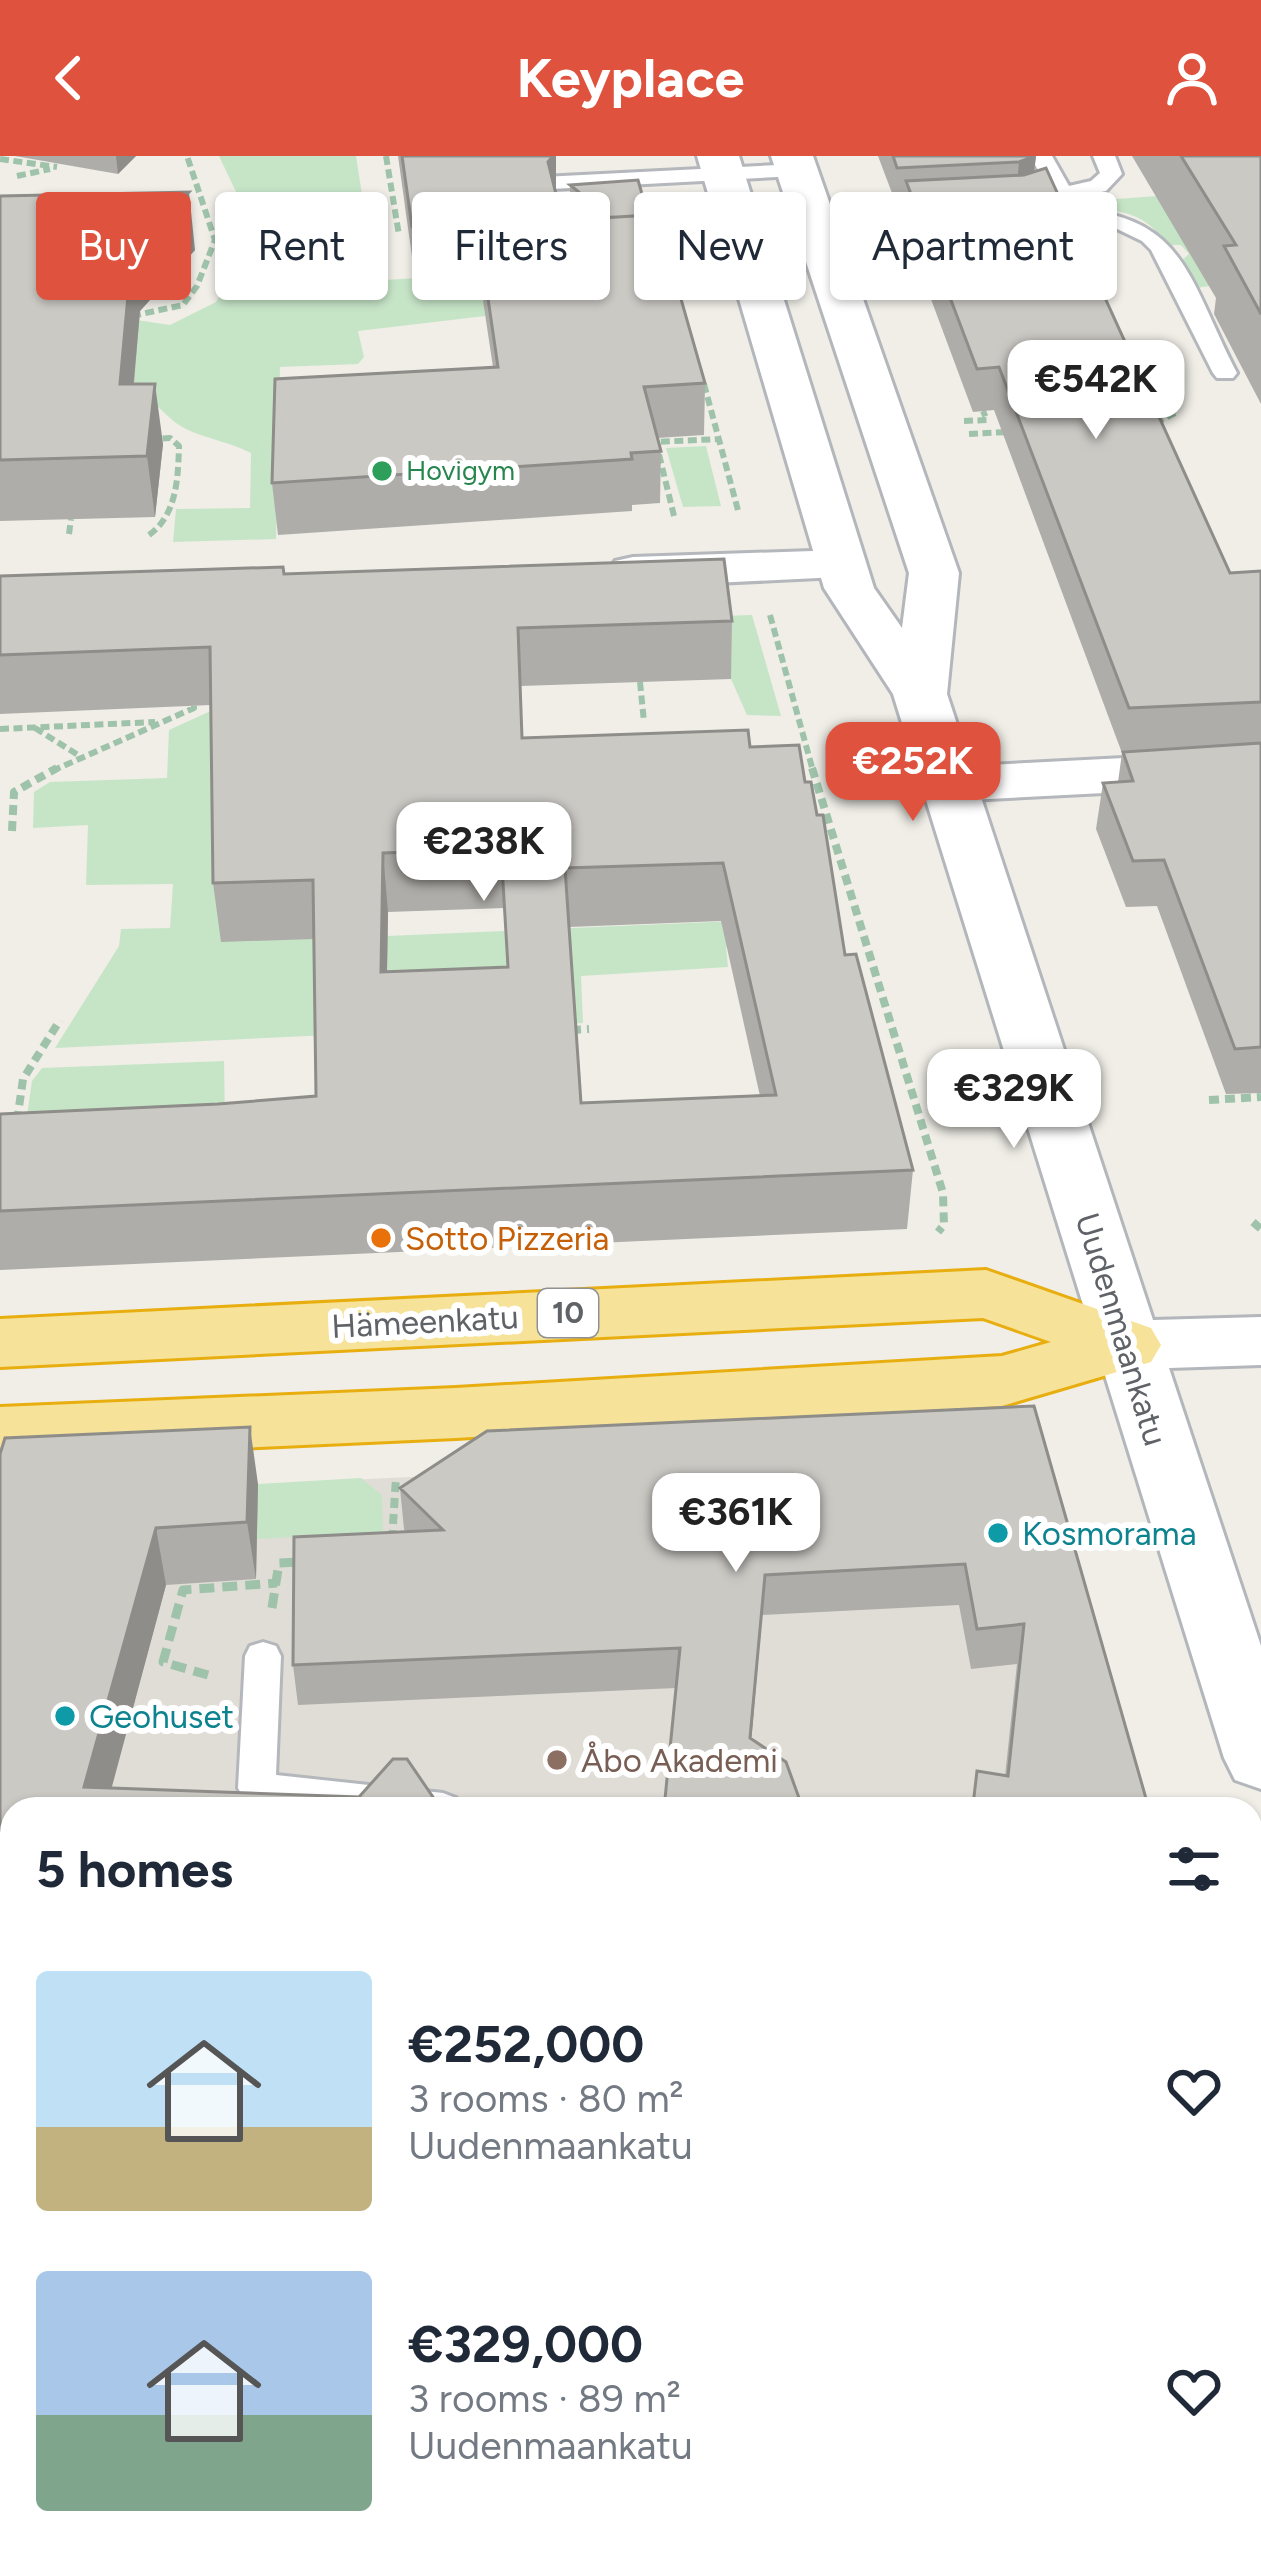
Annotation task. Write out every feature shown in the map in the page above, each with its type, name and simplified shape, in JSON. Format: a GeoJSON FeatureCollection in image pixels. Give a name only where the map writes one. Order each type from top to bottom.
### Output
{"type":"FeatureCollection","features":[{"type":"Feature","properties":{"kind":"highway","name":"Hämeenkatu"},"geometry":{"type":"LineString","coordinates":[[0,1343],[986,1294],[1128,1345]]}},
{"type":"Feature","properties":{"kind":"highway","name":"Hämeenkatu"},"geometry":{"type":"LineString","coordinates":[[0,1432],[456,1414],[1003,1381],[1128,1345]]}},
{"type":"Feature","properties":{"kind":"main road","name":"Uudenmaankatu"},"geometry":{"type":"LineString","coordinates":[[795,163],[934,573],[920,694]]}},
{"type":"Feature","properties":{"kind":"main road","name":"Uudenmaankatu"},"geometry":{"type":"LineString","coordinates":[[762,300],[849,588],[920,694],[1261,1758]]}},
{"type":"Feature","properties":{"kind":"main road"},"geometry":{"type":"LineString","coordinates":[[579,573],[842,565]]}},
{"type":"Feature","properties":{"kind":"main road"},"geometry":{"type":"LineString","coordinates":[[949,784],[1261,768]]}},
{"type":"Feature","properties":{"kind":"main road","name":"Hämeenkatu"},"geometry":{"type":"LineString","coordinates":[[1128,1345],[1261,1341]]}},
{"type":"Feature","properties":{"kind":"lane"},"geometry":{"type":"LineString","coordinates":[[508,156],[514,185],[721,165],[795,163]]}},
{"type":"Feature","properties":{"kind":"lane"},"geometry":{"type":"LineString","coordinates":[[1041,156],[1055,192]]}},
{"type":"Feature","properties":{"kind":"lane"},"geometry":{"type":"LineString","coordinates":[[1084,192],[1111,175],[1104,156]]}},
{"type":"Feature","properties":{"kind":"lane"},"geometry":{"type":"LineString","coordinates":[[1117,220],[1148,232],[1161,247],[1225,373]]}},
{"type":"Feature","properties":{"kind":"lane"},"geometry":{"type":"LineString","coordinates":[[806,233],[830,228]]}},
{"type":"Feature","properties":{"kind":"lane"},"geometry":{"type":"LineString","coordinates":[[263,1656],[257,1788],[337,1797]]}},
{"type":"Feature","properties":{"kind":"path"},"geometry":{"type":"LineString","coordinates":[[122,316],[173,312],[191,300],[209,264],[215,240],[200,211],[200,176],[187,156]]}},
{"type":"Feature","properties":{"kind":"path"},"geometry":{"type":"LineString","coordinates":[[386,156],[399,235]]}},
{"type":"Feature","properties":{"kind":"path"},"geometry":{"type":"LineString","coordinates":[[0,159],[60,165],[17,176]]}},
{"type":"Feature","properties":{"kind":"path"},"geometry":{"type":"LineString","coordinates":[[703,383],[740,518]]}},
{"type":"Feature","properties":{"kind":"path"},"geometry":{"type":"LineString","coordinates":[[964,421],[987,420],[983,411]]}},
{"type":"Feature","properties":{"kind":"path"},"geometry":{"type":"LineString","coordinates":[[1154,424],[1175,413]]}},
{"type":"Feature","properties":{"kind":"path"},"geometry":{"type":"LineString","coordinates":[[969,434],[1026,431]]}},
{"type":"Feature","properties":{"kind":"path"},"geometry":{"type":"LineString","coordinates":[[149,536],[164,525],[179,476],[178,446],[170,438],[154,439]]}},
{"type":"Feature","properties":{"kind":"path"},"geometry":{"type":"LineString","coordinates":[[674,516],[653,440],[719,440]]}},
{"type":"Feature","properties":{"kind":"path"},"geometry":{"type":"LineString","coordinates":[[652,472],[663,471]]}},
{"type":"Feature","properties":{"kind":"path"},"geometry":{"type":"LineString","coordinates":[[70,534],[71,519]]}},
{"type":"Feature","properties":{"kind":"path"},"geometry":{"type":"LineString","coordinates":[[767,604],[813,771],[943,1193],[944,1225]]}},
{"type":"Feature","properties":{"kind":"path"},"geometry":{"type":"LineString","coordinates":[[640,682],[644,722]]}},
{"type":"Feature","properties":{"kind":"path"},"geometry":{"type":"LineString","coordinates":[[12,831],[14,792],[80,755],[194,708],[194,695]]}},
{"type":"Feature","properties":{"kind":"path"},"geometry":{"type":"LineString","coordinates":[[0,729],[163,722]]}},
{"type":"Feature","properties":{"kind":"path"},"geometry":{"type":"LineString","coordinates":[[33,728],[80,755]]}},
{"type":"Feature","properties":{"kind":"path"},"geometry":{"type":"LineString","coordinates":[[17,1124],[23,1079],[60,1020]]}},
{"type":"Feature","properties":{"kind":"path"},"geometry":{"type":"LineString","coordinates":[[571,1030],[589,1029]]}},
{"type":"Feature","properties":{"kind":"path"},"geometry":{"type":"LineString","coordinates":[[1209,1100],[1261,1097]]}},
{"type":"Feature","properties":{"kind":"path"},"geometry":{"type":"LineString","coordinates":[[391,1557],[397,1466]]}},
{"type":"Feature","properties":{"kind":"path"},"geometry":{"type":"LineString","coordinates":[[163,1662],[183,1590],[278,1581],[279,1563],[324,1561]]}},
{"type":"Feature","properties":{"kind":"shaded area","name":"Åbo Akademi"},"geometry":{"type":"Polygon","coordinates":[[[1028,1447],[1126,1797],[0,1797],[0,1555],[18,1496],[1028,1447]]]}},
{"type":"Feature","properties":{"kind":"green space"},"geometry":{"type":"Polygon","coordinates":[[[219,156],[356,156],[362,192],[236,192],[219,156]]]}},
{"type":"Feature","properties":{"kind":"green space"},"geometry":{"type":"Polygon","coordinates":[[[1240,190],[1210,286],[1196,288],[1181,261],[1189,254],[1181,245],[1166,245],[1140,219],[1117,212],[1117,199],[1240,190]]]}},
{"type":"Feature","properties":{"kind":"green space"},"geometry":{"type":"Polygon","coordinates":[[[634,264],[634,270],[610,278],[610,266],[634,264]]]}},
{"type":"Feature","properties":{"kind":"green space"},"geometry":{"type":"Polygon","coordinates":[[[412,278],[412,300],[537,300],[485,316],[358,331],[364,357],[358,364],[280,367],[276,539],[173,542],[176,509],[250,508],[251,453],[178,424],[133,386],[135,365],[0,300],[170,325],[216,302],[388,300],[388,280],[412,278]]]}},
{"type":"Feature","properties":{"kind":"green space"},"geometry":{"type":"Polygon","coordinates":[[[706,446],[721,506],[683,507],[666,448],[706,446]]]}},
{"type":"Feature","properties":{"kind":"green space"},"geometry":{"type":"Polygon","coordinates":[[[752,615],[781,716],[747,715],[731,679],[722,616],[752,615]]]}},
{"type":"Feature","properties":{"kind":"green space"},"geometry":{"type":"Polygon","coordinates":[[[215,709],[384,775],[387,936],[826,917],[832,939],[726,947],[728,967],[581,976],[583,1023],[55,1048],[119,946],[121,929],[170,928],[173,884],[86,885],[88,825],[33,828],[34,792],[50,782],[167,778],[169,730],[215,709]]]}},
{"type":"Feature","properties":{"kind":"green space"},"geometry":{"type":"Polygon","coordinates":[[[224,1061],[225,1122],[25,1130],[32,1081],[42,1068],[224,1061]]]}},
{"type":"Feature","properties":{"kind":"green space"},"geometry":{"type":"Polygon","coordinates":[[[361,1478],[382,1495],[383,1532],[257,1539],[258,1484],[361,1478]]]}},
{"type":"Feature","properties":{"kind":"building"},"geometry":{"type":"Polygon","coordinates":[[[402,156],[553,156],[548,162],[556,192],[412,192],[412,227],[402,156]]]}},
{"type":"Feature","properties":{"kind":"building"},"geometry":{"type":"Polygon","coordinates":[[[893,156],[1035,156],[1019,162],[897,168],[893,156]]]}},
{"type":"Feature","properties":{"kind":"building"},"geometry":{"type":"Polygon","coordinates":[[[1181,156],[1261,156],[1261,314],[1224,246],[1236,245],[1181,156]]]}},
{"type":"Feature","properties":{"kind":"building"},"geometry":{"type":"Polygon","coordinates":[[[1046,168],[1057,192],[910,192],[906,181],[1024,175],[1046,168]]]}},
{"type":"Feature","properties":{"kind":"building"},"geometry":{"type":"Polygon","coordinates":[[[638,180],[641,192],[634,192],[634,216],[610,217],[610,192],[579,192],[570,185],[638,180]]]}},
{"type":"Feature","properties":{"kind":"building"},"geometry":{"type":"Polygon","coordinates":[[[36,195],[36,300],[128,300],[120,384],[155,384],[147,456],[0,460],[0,196],[36,195]]]}},
{"type":"Feature","properties":{"kind":"building"},"geometry":{"type":"Polygon","coordinates":[[[634,216],[634,300],[681,300],[705,383],[644,387],[661,451],[631,453],[632,459],[272,483],[275,379],[498,367],[488,300],[610,300],[610,217],[634,216]]]}},
{"type":"Feature","properties":{"kind":"building"},"geometry":{"type":"Polygon","coordinates":[[[951,300],[1106,300],[1230,573],[1261,571],[1261,702],[1129,708],[999,367],[977,369],[951,300]]]}},
{"type":"Feature","properties":{"kind":"building"},"geometry":{"type":"Polygon","coordinates":[[[724,559],[732,621],[518,628],[522,738],[748,730],[750,747],[799,745],[805,782],[811,782],[817,815],[823,815],[845,955],[856,954],[913,1170],[0,1211],[0,1114],[316,1096],[313,880],[213,883],[210,647],[0,655],[0,576],[283,567],[284,574],[724,559]],[[501,849],[383,853],[381,972],[508,967],[501,849]],[[723,863],[565,868],[581,1103],[776,1095],[723,863]]]}},
{"type":"Feature","properties":{"kind":"building"},"geometry":{"type":"Polygon","coordinates":[[[1261,743],[1261,1047],[1235,1049],[1164,860],[1133,861],[1103,783],[1133,781],[1123,752],[1261,743]]]}},
{"type":"Feature","properties":{"kind":"building"},"geometry":{"type":"Polygon","coordinates":[[[1034,1406],[1146,1797],[974,1797],[977,1771],[1008,1776],[1024,1624],[977,1629],[965,1564],[765,1575],[750,1738],[786,1762],[799,1797],[665,1797],[680,1648],[293,1665],[294,1537],[443,1530],[400,1488],[487,1431],[1034,1406]]]}},
{"type":"Feature","properties":{"kind":"building","name":"Geohuset"},"geometry":{"type":"Polygon","coordinates":[[[250,1427],[247,1522],[156,1528],[84,1787],[359,1797],[0,1797],[0,1454],[5,1438],[250,1427]]]}},
{"type":"Feature","properties":{"kind":"building","name":"Geohuset"},"geometry":{"type":"Polygon","coordinates":[[[393,1759],[407,1759],[433,1797],[359,1797],[393,1759]]]}},
{"type":"Feature","properties":{"kind":"place","name":"Hovigym"},"geometry":{"type":"Point","coordinates":[382,471]}},
{"type":"Feature","properties":{"kind":"place","name":"Sotto Pizzeria"},"geometry":{"type":"Point","coordinates":[381,1238]}},
{"type":"Feature","properties":{"kind":"place","name":"Kosmorama"},"geometry":{"type":"Point","coordinates":[998,1533]}},
{"type":"Feature","properties":{"kind":"place","name":"Geohuset"},"geometry":{"type":"Point","coordinates":[65,1716]}},
{"type":"Feature","properties":{"kind":"place","name":"Åbo Akademi"},"geometry":{"type":"Point","coordinates":[557,1760]}}]}
